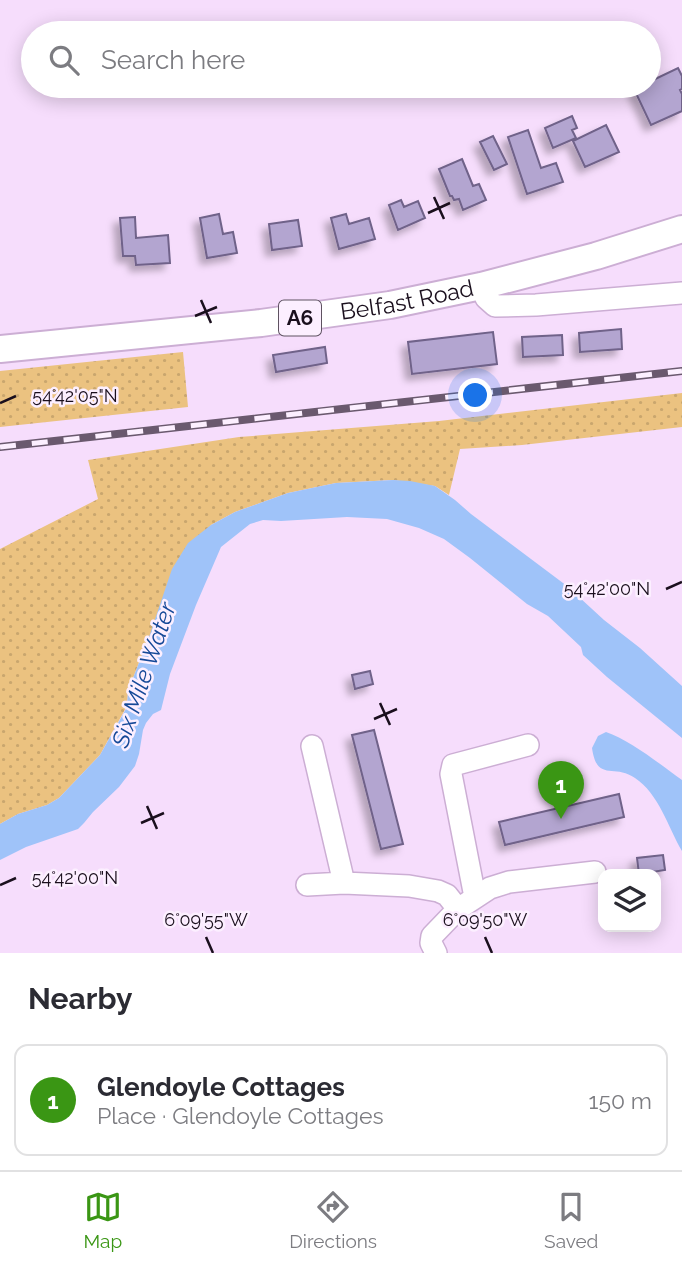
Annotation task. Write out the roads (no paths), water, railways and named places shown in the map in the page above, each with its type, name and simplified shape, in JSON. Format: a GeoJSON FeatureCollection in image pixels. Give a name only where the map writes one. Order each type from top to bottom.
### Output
{"type":"FeatureCollection","features":[{"type":"Feature","properties":{"kind":"main road","name":"Belfast Road"},"geometry":{"type":"LineString","coordinates":[[0,349],[261,323],[390,305],[481,286],[596,256],[682,229]]}},
{"type":"Feature","properties":{"kind":"street"},"geometry":{"type":"LineString","coordinates":[[481,286],[490,303],[495,306],[682,293]]}},
{"type":"Feature","properties":{"kind":"street"},"geometry":{"type":"LineString","coordinates":[[466,903],[451,774],[453,765],[528,745]]}},
{"type":"Feature","properties":{"kind":"street"},"geometry":{"type":"LineString","coordinates":[[312,746],[344,883]]}},
{"type":"Feature","properties":{"kind":"street"},"geometry":{"type":"LineString","coordinates":[[436,953],[431,943],[432,936],[466,903],[489,888],[509,882],[595,872]]}},
{"type":"Feature","properties":{"kind":"street"},"geometry":{"type":"LineString","coordinates":[[307,885],[344,883],[409,886],[438,891],[466,903]]}},
{"type":"Feature","properties":{"kind":"water","name":"Six Mile Water"},"geometry":{"type":"Polygon","coordinates":[[[393,480],[435,486],[567,586],[640,648],[682,686],[682,738],[607,677],[583,655],[581,647],[548,616],[527,604],[444,539],[419,528],[387,519],[347,517],[263,520],[250,524],[221,547],[170,674],[161,710],[153,714],[146,723],[135,766],[119,787],[78,829],[26,847],[0,860],[0,824],[59,798],[100,755],[127,707],[128,691],[172,569],[188,543],[211,525],[235,512],[288,493],[336,483],[393,480]]]}},
{"type":"Feature","properties":{"kind":"water"},"geometry":{"type":"Polygon","coordinates":[[[606,732],[635,747],[682,780],[682,851],[657,802],[643,785],[627,774],[602,769],[594,759],[592,748],[598,736],[606,732]]]}},
{"type":"Feature","properties":{"kind":"railway"},"geometry":{"type":"LineString","coordinates":[[0,447],[682,371]]}},
{"type":"Feature","properties":{"kind":"place","name":"Glendoyle Cottages"},"geometry":{"type":"Point","coordinates":[561,819]}}]}
